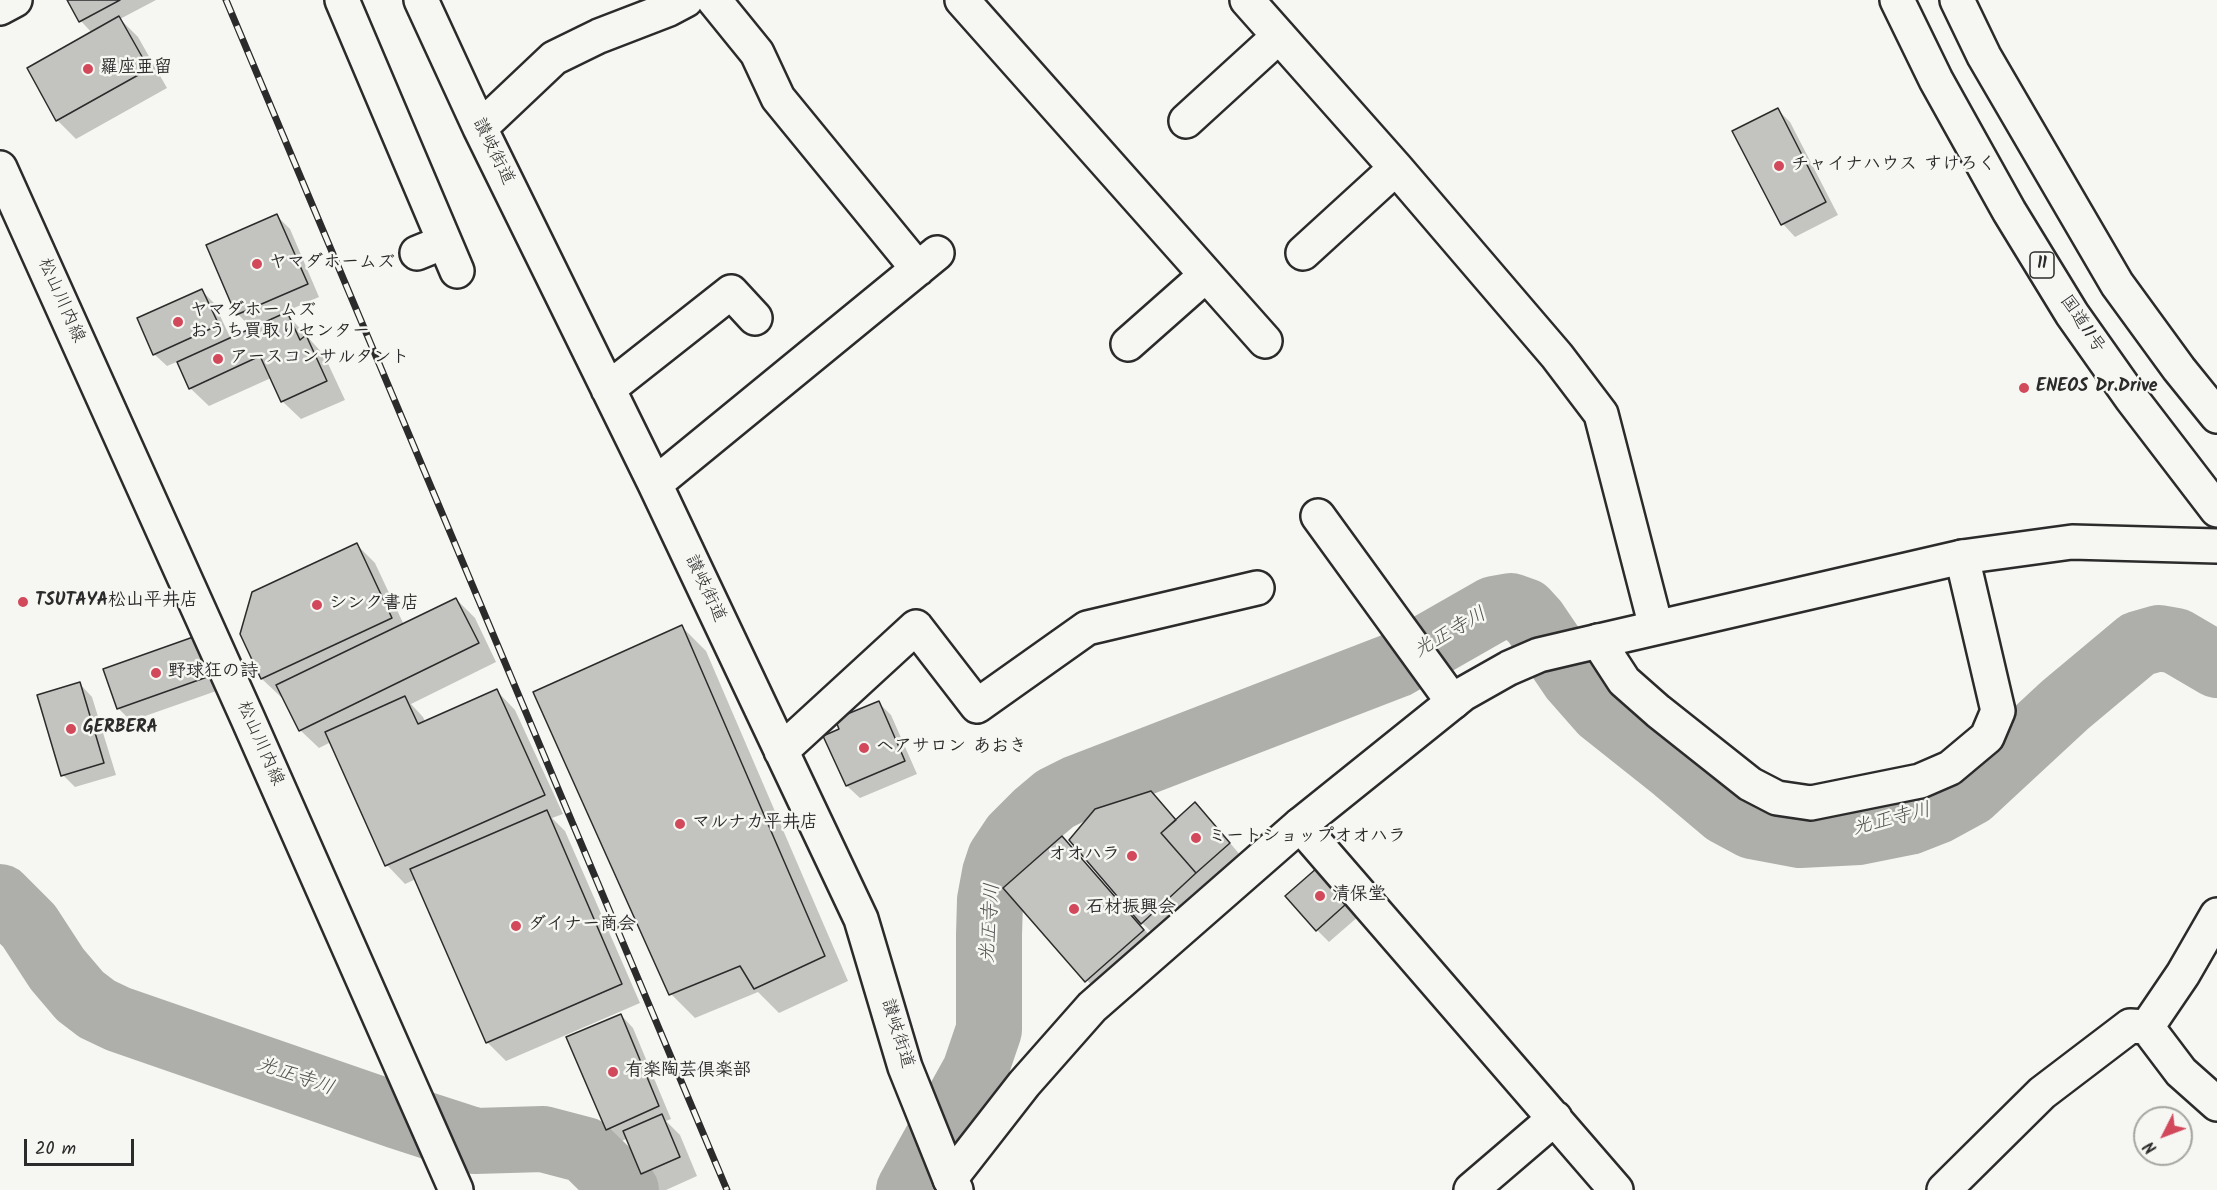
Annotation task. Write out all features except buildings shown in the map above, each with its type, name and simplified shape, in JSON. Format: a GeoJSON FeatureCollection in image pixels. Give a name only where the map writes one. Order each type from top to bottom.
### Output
{"type":"FeatureCollection","features":[{"type":"Feature","properties":{"kind":"main road"},"geometry":{"type":"LineString","coordinates":[[0,8],[15,0]]}},
{"type":"Feature","properties":{"kind":"main road"},"geometry":{"type":"LineString","coordinates":[[342,0],[364,84],[431,248],[457,272]]}},
{"type":"Feature","properties":{"kind":"main road","name":"讃岐街道"},"geometry":{"type":"LineString","coordinates":[[421,0],[480,128],[655,484],[861,919],[905,1067],[949,1186]]}},
{"type":"Feature","properties":{"kind":"main road"},"geometry":{"type":"LineString","coordinates":[[480,128],[555,58],[599,36],[669,9],[686,0]]}},
{"type":"Feature","properties":{"kind":"main road"},"geometry":{"type":"LineString","coordinates":[[655,484],[927,261],[778,98],[757,53],[714,0]]}},
{"type":"Feature","properties":{"kind":"main road"},"geometry":{"type":"LineString","coordinates":[[962,0],[1265,341]]}},
{"type":"Feature","properties":{"kind":"main road"},"geometry":{"type":"LineString","coordinates":[[1247,0],[1396,168],[1557,356],[1601,414],[1656,627]]}},
{"type":"Feature","properties":{"kind":"main road","name":"国道11号"},"geometry":{"type":"LineString","coordinates":[[1897,0],[1941,90],[2009,211],[2072,314],[2132,399],[2217,510]]}},
{"type":"Feature","properties":{"kind":"main road"},"geometry":{"type":"LineString","coordinates":[[1957,0],[1990,66],[2117,284],[2179,369],[2217,416]]}},
{"type":"Feature","properties":{"kind":"main road"},"geometry":{"type":"LineString","coordinates":[[1186,122],[1280,36]]}},
{"type":"Feature","properties":{"kind":"main road","name":"松山川内線"},"geometry":{"type":"LineString","coordinates":[[0,168],[249,720],[456,1190]]}},
{"type":"Feature","properties":{"kind":"main road"},"geometry":{"type":"LineString","coordinates":[[1303,254],[1396,168]]}},
{"type":"Feature","properties":{"kind":"main road"},"geometry":{"type":"LineString","coordinates":[[1128,344],[1206,275]]}},
{"type":"Feature","properties":{"kind":"main road"},"geometry":{"type":"LineString","coordinates":[[608,389],[731,292],[755,318]]}},
{"type":"Feature","properties":{"kind":"main road"},"geometry":{"type":"LineString","coordinates":[[1318,516],[1453,702]]}},
{"type":"Feature","properties":{"kind":"main road"},"geometry":{"type":"LineString","coordinates":[[949,1186],[1024,1084],[1092,1006],[1300,825],[1463,694],[1509,668],[1539,656],[1586,644],[1962,557],[2072,542],[2217,546]]}},
{"type":"Feature","properties":{"kind":"main road"},"geometry":{"type":"LineString","coordinates":[[1586,644],[1658,711],[1750,784],[1777,798],[1811,803],[1920,781],[1950,768],[1987,737],[1998,711],[1962,557]]}},
{"type":"Feature","properties":{"kind":"main road"},"geometry":{"type":"LineString","coordinates":[[780,751],[916,627],[977,706],[1087,628],[1257,588]]}},
{"type":"Feature","properties":{"kind":"main road"},"geometry":{"type":"LineString","coordinates":[[1300,825],[1616,1190]]}},
{"type":"Feature","properties":{"kind":"main road"},"geometry":{"type":"LineString","coordinates":[[2147,1027],[2183,974],[2217,915]]}},
{"type":"Feature","properties":{"kind":"main road"},"geometry":{"type":"LineString","coordinates":[[1944,1190],[2042,1093],[2130,1026],[2147,1027],[2181,1072],[2217,1104]]}},
{"type":"Feature","properties":{"kind":"main road"},"geometry":{"type":"LineString","coordinates":[[1471,1190],[1555,1118]]}},
{"type":"Feature","properties":{"kind":"waterway","name":"光正寺川"},"geometry":{"type":"LineString","coordinates":[[909,1190],[975,1071],[989,1030],[990,900],[995,873],[1000,858],[1014,837],[1036,815],[1055,799],[1077,788],[1396,665],[1494,609],[1511,606],[1525,611],[1573,678],[1602,711],[1726,812],[1752,826],[1800,835],[1859,832],[1909,822],[1937,811],[1970,793],[2065,705],[2138,644],[2159,638],[2176,641],[2217,665]]}},
{"type":"Feature","properties":{"kind":"waterway","name":"光正寺川"},"geometry":{"type":"LineString","coordinates":[[0,897],[29,926],[57,969],[80,996],[97,1009],[118,1019],[475,1141],[543,1139],[585,1150],[626,1190]]}},
{"type":"Feature","properties":{"kind":"railway"},"geometry":{"type":"LineString","coordinates":[[226,0],[727,1190]]}},
{"type":"Feature","properties":{"kind":"place","name":"羅座亜留"},"geometry":{"type":"Point","coordinates":[88,69]}},
{"type":"Feature","properties":{"kind":"place","name":"チャイナハウス すけろく"},"geometry":{"type":"Point","coordinates":[1779,166]}},
{"type":"Feature","properties":{"kind":"place","name":"ヤマダホームズ"},"geometry":{"type":"Point","coordinates":[257,264]}},
{"type":"Feature","properties":{"kind":"place","name":"ヤマダホームズ おうち買取りセンター"},"geometry":{"type":"Point","coordinates":[178,322]}},
{"type":"Feature","properties":{"kind":"place","name":"アースコンサルタント"},"geometry":{"type":"Point","coordinates":[218,359]}},
{"type":"Feature","properties":{"kind":"place","name":"ENEOS Dr.Drive"},"geometry":{"type":"Point","coordinates":[2024,388]}},
{"type":"Feature","properties":{"kind":"place","name":"TSUTAYA松山平井店"},"geometry":{"type":"Point","coordinates":[23,602]}},
{"type":"Feature","properties":{"kind":"place","name":"シンク書店"},"geometry":{"type":"Point","coordinates":[317,605]}},
{"type":"Feature","properties":{"kind":"place","name":"野球狂の詩"},"geometry":{"type":"Point","coordinates":[156,673]}},
{"type":"Feature","properties":{"kind":"place","name":"GERBERA"},"geometry":{"type":"Point","coordinates":[71,729]}},
{"type":"Feature","properties":{"kind":"place","name":"ヘアサロン あおき"},"geometry":{"type":"Point","coordinates":[864,748]}},
{"type":"Feature","properties":{"kind":"place","name":"マルナカ平井店"},"geometry":{"type":"Point","coordinates":[680,824]}},
{"type":"Feature","properties":{"kind":"place","name":"ミートショップオオハラ"},"geometry":{"type":"Point","coordinates":[1196,838]}},
{"type":"Feature","properties":{"kind":"place","name":"オオハラ"},"geometry":{"type":"Point","coordinates":[1132,856]}},
{"type":"Feature","properties":{"kind":"place","name":"清保堂"},"geometry":{"type":"Point","coordinates":[1320,896]}},
{"type":"Feature","properties":{"kind":"place","name":"石材振興会"},"geometry":{"type":"Point","coordinates":[1074,909]}},
{"type":"Feature","properties":{"kind":"place","name":"ダイナー商会"},"geometry":{"type":"Point","coordinates":[516,926]}},
{"type":"Feature","properties":{"kind":"place","name":"有楽陶芸倶楽部"},"geometry":{"type":"Point","coordinates":[613,1072]}}]}
